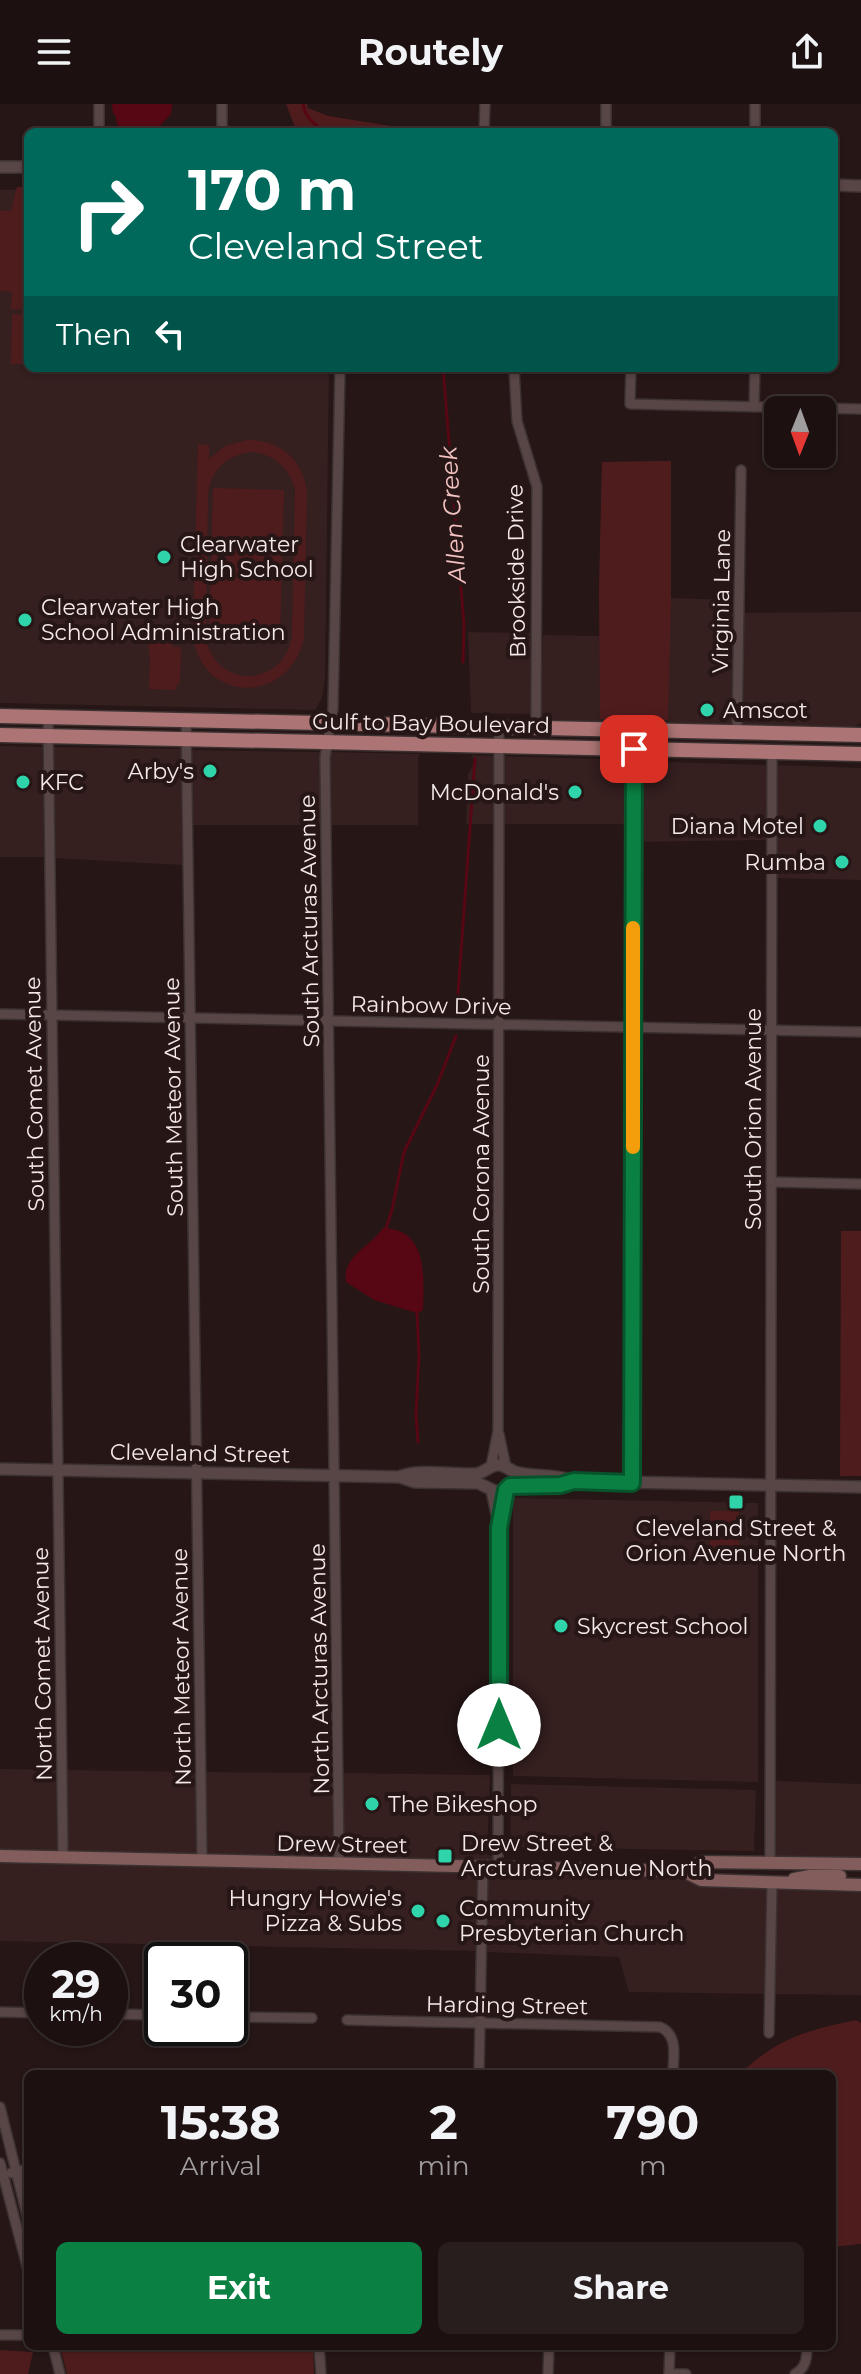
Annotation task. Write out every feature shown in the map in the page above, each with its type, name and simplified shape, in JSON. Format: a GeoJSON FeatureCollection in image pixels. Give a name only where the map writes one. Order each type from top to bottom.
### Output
{"type":"FeatureCollection","features":[{"type":"Feature","properties":{"kind":"main road","name":"Gulf to Bay Boulevard"},"geometry":{"type":"LineString","coordinates":[[0,716],[857,733]]}},
{"type":"Feature","properties":{"kind":"main road","name":"Gulf to Bay Boulevard"},"geometry":{"type":"LineString","coordinates":[[0,735],[861,754]]}},
{"type":"Feature","properties":{"kind":"main road","name":"Drew Street"},"geometry":{"type":"LineString","coordinates":[[0,1856],[683,1871],[701,1880],[861,1885]]}},
{"type":"Feature","properties":{"kind":"main road","name":"Drew Street"},"geometry":{"type":"LineString","coordinates":[[683,1871],[701,1862],[861,1864]]}},
{"type":"Feature","properties":{"kind":"main road"},"geometry":{"type":"LineString","coordinates":[[772,1884],[810,1876],[861,1877]]}},
{"type":"Feature","properties":{"kind":"street"},"geometry":{"type":"LineString","coordinates":[[99,104],[99,128]]}},
{"type":"Feature","properties":{"kind":"street"},"geometry":{"type":"LineString","coordinates":[[222,104],[222,128]]}},
{"type":"Feature","properties":{"kind":"street"},"geometry":{"type":"LineString","coordinates":[[484,128],[485,104]]}},
{"type":"Feature","properties":{"kind":"street"},"geometry":{"type":"LineString","coordinates":[[606,104],[606,128]]}},
{"type":"Feature","properties":{"kind":"street"},"geometry":{"type":"LineString","coordinates":[[755,104],[755,128]]}},
{"type":"Feature","properties":{"kind":"street"},"geometry":{"type":"LineString","coordinates":[[0,167],[24,167]]}},
{"type":"Feature","properties":{"kind":"street"},"geometry":{"type":"LineString","coordinates":[[838,185],[861,186]]}},
{"type":"Feature","properties":{"kind":"street","name":"South Arcturas Avenue"},"geometry":{"type":"LineString","coordinates":[[335,1475],[325,757],[333,709],[340,372]]}},
{"type":"Feature","properties":{"kind":"street","name":"Brookside Drive"},"geometry":{"type":"LineString","coordinates":[[514,372],[517,421],[537,487],[536,727]]}},
{"type":"Feature","properties":{"kind":"street"},"geometry":{"type":"LineString","coordinates":[[631,372],[630,404],[860,409]]}},
{"type":"Feature","properties":{"kind":"street"},"geometry":{"type":"LineString","coordinates":[[754,407],[755,372]]}},
{"type":"Feature","properties":{"kind":"street","name":"Virginia Lane"},"geometry":{"type":"LineString","coordinates":[[737,732],[741,470]]}},
{"type":"Feature","properties":{"kind":"street","name":"South Comet Avenue"},"geometry":{"type":"LineString","coordinates":[[48,717],[58,1470]]}},
{"type":"Feature","properties":{"kind":"street"},"geometry":{"type":"LineString","coordinates":[[134,739],[135,719]]}},
{"type":"Feature","properties":{"kind":"street","name":"South Meteor Avenue"},"geometry":{"type":"LineString","coordinates":[[186,719],[197,1473]]}},
{"type":"Feature","properties":{"kind":"street","name":"South Corona Avenue"},"geometry":{"type":"LineString","coordinates":[[488,1469],[498,1431],[499,726]]}},
{"type":"Feature","properties":{"kind":"street"},"geometry":{"type":"LineString","coordinates":[[632,1483],[634,749]]}},
{"type":"Feature","properties":{"kind":"street","name":"South Orion Avenue"},"geometry":{"type":"LineString","coordinates":[[770,1862],[772,753]]}},
{"type":"Feature","properties":{"kind":"street","name":"Rainbow Drive"},"geometry":{"type":"LineString","coordinates":[[0,1014],[861,1032]]}},
{"type":"Feature","properties":{"kind":"street"},"geometry":{"type":"LineString","coordinates":[[771,1182],[861,1184]]}},
{"type":"Feature","properties":{"kind":"street","name":"South Corona Avenue"},"geometry":{"type":"LineString","coordinates":[[498,1431],[508,1469]]}},
{"type":"Feature","properties":{"kind":"street"},"geometry":{"type":"LineString","coordinates":[[499,1528],[488,1488],[488,1469],[499,1464],[524,1474],[560,1476],[574,1481],[861,1487]]}},
{"type":"Feature","properties":{"kind":"street","name":"Cleveland Street"},"geometry":{"type":"LineString","coordinates":[[0,1469],[400,1477],[415,1482],[488,1488]]}},
{"type":"Feature","properties":{"kind":"street","name":"Cleveland Street"},"geometry":{"type":"LineString","coordinates":[[400,1477],[415,1472],[478,1474],[488,1469]]}},
{"type":"Feature","properties":{"kind":"street"},"geometry":{"type":"LineString","coordinates":[[498,1867],[499,1528],[513,1479],[508,1469]]}},
{"type":"Feature","properties":{"kind":"street","name":"North Comet Avenue"},"geometry":{"type":"LineString","coordinates":[[58,1470],[63,1857]]}},
{"type":"Feature","properties":{"kind":"street","name":"North Meteor Avenue"},"geometry":{"type":"LineString","coordinates":[[197,1473],[202,1861]]}},
{"type":"Feature","properties":{"kind":"street","name":"North Arcturas Avenue"},"geometry":{"type":"LineString","coordinates":[[335,1475],[339,1864]]}},
{"type":"Feature","properties":{"kind":"street"},"geometry":{"type":"LineString","coordinates":[[488,1488],[499,1493],[508,1488],[560,1485],[574,1481]]}},
{"type":"Feature","properties":{"kind":"street"},"geometry":{"type":"LineString","coordinates":[[479,2070],[483,1867]]}},
{"type":"Feature","properties":{"kind":"street"},"geometry":{"type":"LineString","coordinates":[[769,2033],[772,1884]]}},
{"type":"Feature","properties":{"kind":"street"},"geometry":{"type":"LineString","coordinates":[[0,2012],[24,2013]]}},
{"type":"Feature","properties":{"kind":"street"},"geometry":{"type":"LineString","coordinates":[[248,2017],[312,2018]]}},
{"type":"Feature","properties":{"kind":"street","name":"Harding Street"},"geometry":{"type":"LineString","coordinates":[[347,2020],[653,2026],[667,2030],[673,2044],[673,2070]]}},
{"type":"Feature","properties":{"kind":"street"},"geometry":{"type":"LineString","coordinates":[[0,2107],[24,2203]]}},
{"type":"Feature","properties":{"kind":"street"},"geometry":{"type":"LineString","coordinates":[[0,2163],[24,2256]]}},
{"type":"Feature","properties":{"kind":"street"},"geometry":{"type":"LineString","coordinates":[[1,2175],[24,2170]]}},
{"type":"Feature","properties":{"kind":"street"},"geometry":{"type":"LineString","coordinates":[[0,2335],[24,2335]]}},
{"type":"Feature","properties":{"kind":"street"},"geometry":{"type":"LineString","coordinates":[[54,2350],[60,2374]]}},
{"type":"Feature","properties":{"kind":"street"},"geometry":{"type":"LineString","coordinates":[[319,2350],[321,2374]]}},
{"type":"Feature","properties":{"kind":"street"},"geometry":{"type":"LineString","coordinates":[[548,2374],[549,2350]]}},
{"type":"Feature","properties":{"kind":"street"},"geometry":{"type":"LineString","coordinates":[[670,2350],[669,2374],[686,2374]]}},
{"type":"Feature","properties":{"kind":"street"},"geometry":{"type":"LineString","coordinates":[[795,2374],[805,2365],[807,2350]]}},
{"type":"Feature","properties":{"kind":"shaded area"},"geometry":{"type":"Polygon","coordinates":[[[112,104],[172,104],[171,114],[158,128],[118,128],[112,104]]]}},
{"type":"Feature","properties":{"kind":"shaded area"},"geometry":{"type":"Polygon","coordinates":[[[286,104],[307,104],[308,108],[328,116],[404,128],[295,128],[286,104]]]}},
{"type":"Feature","properties":{"kind":"shaded area"},"geometry":{"type":"Polygon","coordinates":[[[17,187],[24,187],[24,310],[11,309],[12,292],[0,291],[0,211],[11,211],[17,187]]]}},
{"type":"Feature","properties":{"kind":"shaded area","name":"Clearwater High School"},"geometry":{"type":"Polygon","coordinates":[[[0,190],[24,190],[24,372],[329,372],[325,679],[322,698],[315,710],[0,703],[0,190]]]}},
{"type":"Feature","properties":{"kind":"shaded area"},"geometry":{"type":"Polygon","coordinates":[[[12,314],[24,315],[24,364],[11,364],[12,314]]]}},
{"type":"Feature","properties":{"kind":"shaded area"},"geometry":{"type":"Polygon","coordinates":[[[247,440],[270,443],[295,461],[307,491],[304,639],[294,661],[280,677],[262,686],[243,688],[225,683],[209,672],[198,655],[193,631],[198,444],[209,445],[209,459],[225,446],[247,440]],[[244,453],[222,464],[213,477],[208,494],[206,641],[213,657],[237,675],[265,673],[277,665],[287,653],[292,636],[295,489],[285,468],[261,454],[244,453]]]}},
{"type":"Feature","properties":{"kind":"shaded area"},"geometry":{"type":"Polygon","coordinates":[[[671,461],[671,598],[734,600],[732,726],[541,720],[543,635],[601,636],[602,462],[671,461]]]}},
{"type":"Feature","properties":{"kind":"shaded area"},"geometry":{"type":"Polygon","coordinates":[[[671,461],[668,720],[600,719],[602,462],[671,461]]]}},
{"type":"Feature","properties":{"kind":"shaded area"},"geometry":{"type":"Polygon","coordinates":[[[213,488],[284,490],[280,640],[209,638],[213,488]]]}},
{"type":"Feature","properties":{"kind":"shaded area"},"geometry":{"type":"Polygon","coordinates":[[[861,612],[861,723],[849,729],[742,726],[743,613],[861,612]]]}},
{"type":"Feature","properties":{"kind":"shaded area"},"geometry":{"type":"Polygon","coordinates":[[[149,631],[160,631],[160,635],[178,635],[173,639],[173,647],[181,647],[180,684],[177,684],[176,690],[149,689],[149,631]]]}},
{"type":"Feature","properties":{"kind":"shaded area"},"geometry":{"type":"Polygon","coordinates":[[[468,632],[530,633],[531,714],[471,713],[468,632]]]}},
{"type":"Feature","properties":{"kind":"shaded area"},"geometry":{"type":"Polygon","coordinates":[[[0,746],[42,747],[44,857],[0,857],[0,746]]]}},
{"type":"Feature","properties":{"kind":"shaded area"},"geometry":{"type":"Polygon","coordinates":[[[52,747],[181,749],[182,865],[54,858],[52,747]]]}},
{"type":"Feature","properties":{"kind":"shaded area"},"geometry":{"type":"Polygon","coordinates":[[[191,750],[321,752],[321,825],[191,825],[191,750]]]}},
{"type":"Feature","properties":{"kind":"shaded area"},"geometry":{"type":"Polygon","coordinates":[[[330,752],[420,754],[418,825],[330,825],[330,752]]]}},
{"type":"Feature","properties":{"kind":"shaded area"},"geometry":{"type":"Polygon","coordinates":[[[472,755],[495,756],[495,824],[466,824],[468,775],[474,763],[472,755]]]}},
{"type":"Feature","properties":{"kind":"shaded area"},"geometry":{"type":"Polygon","coordinates":[[[504,756],[629,760],[629,824],[504,824],[504,756]]]}},
{"type":"Feature","properties":{"kind":"shaded area"},"geometry":{"type":"Polygon","coordinates":[[[638,761],[767,765],[767,840],[638,842],[638,761]]]}},
{"type":"Feature","properties":{"kind":"shaded area"},"geometry":{"type":"Polygon","coordinates":[[[777,765],[861,768],[861,880],[777,878],[777,765]]]}},
{"type":"Feature","properties":{"kind":"shaded area"},"geometry":{"type":"Polygon","coordinates":[[[383,1228],[398,1230],[416,1246],[424,1283],[423,1310],[417,1313],[374,1300],[346,1282],[348,1265],[383,1228]]]}},
{"type":"Feature","properties":{"kind":"shaded area"},"geometry":{"type":"Polygon","coordinates":[[[841,1231],[861,1231],[861,1476],[840,1476],[841,1231]]]}},
{"type":"Feature","properties":{"kind":"shaded area"},"geometry":{"type":"Polygon","coordinates":[[[513,1498],[758,1503],[758,1782],[513,1776],[513,1498]]]}},
{"type":"Feature","properties":{"kind":"shaded area"},"geometry":{"type":"Polygon","coordinates":[[[710,1511],[739,1511],[739,1554],[710,1554],[710,1511]]]}},
{"type":"Feature","properties":{"kind":"shaded area"},"geometry":{"type":"Polygon","coordinates":[[[0,1769],[57,1770],[58,1852],[0,1851],[0,1769]]]}},
{"type":"Feature","properties":{"kind":"shaded area"},"geometry":{"type":"Polygon","coordinates":[[[66,1770],[196,1772],[197,1855],[67,1852],[66,1770]]]}},
{"type":"Feature","properties":{"kind":"shaded area"},"geometry":{"type":"Polygon","coordinates":[[[205,1772],[333,1773],[334,1858],[206,1855],[205,1772]]]}},
{"type":"Feature","properties":{"kind":"shaded area"},"geometry":{"type":"Polygon","coordinates":[[[342,1773],[490,1775],[487,1855],[493,1856],[494,1862],[343,1858],[342,1773]]]}},
{"type":"Feature","properties":{"kind":"shaded area"},"geometry":{"type":"Polygon","coordinates":[[[775,1781],[861,1784],[861,1859],[775,1857],[775,1781]]]}},
{"type":"Feature","properties":{"kind":"shaded area"},"geometry":{"type":"Polygon","coordinates":[[[511,1784],[756,1790],[754,1851],[510,1847],[511,1784]]]}},
{"type":"Feature","properties":{"kind":"shaded area"},"geometry":{"type":"Polygon","coordinates":[[[0,1862],[478,1872],[476,1951],[248,1946],[248,1942],[144,1944],[0,1941],[0,1862]]]}},
{"type":"Feature","properties":{"kind":"shaded area"},"geometry":{"type":"Polygon","coordinates":[[[487,1872],[679,1876],[701,1885],[767,1889],[765,1994],[629,1992],[619,1957],[486,1952],[487,1872]]]}},
{"type":"Feature","properties":{"kind":"shaded area"},"geometry":{"type":"Polygon","coordinates":[[[776,1889],[861,1891],[861,1995],[774,1994],[776,1889]]]}},
{"type":"Feature","properties":{"kind":"shaded area"},"geometry":{"type":"Polygon","coordinates":[[[856,2020],[861,2023],[861,2244],[836,2247],[836,2070],[744,2070],[783,2042],[824,2027],[856,2020]]]}},
{"type":"Feature","properties":{"kind":"shaded area"},"geometry":{"type":"Polygon","coordinates":[[[0,2350],[33,2352],[28,2374],[0,2374],[0,2350]]]}},
{"type":"Feature","properties":{"kind":"shaded area"},"geometry":{"type":"Polygon","coordinates":[[[61,2350],[313,2350],[314,2374],[67,2374],[61,2350]]]}},
{"type":"Feature","properties":{"kind":"waterway","name":"Allen Creek"},"geometry":{"type":"LineString","coordinates":[[303,104],[311,121],[320,128]]}},
{"type":"Feature","properties":{"kind":"waterway","name":"Allen Creek"},"geometry":{"type":"LineString","coordinates":[[443,372],[464,625],[463,662]]}},
{"type":"Feature","properties":{"kind":"waterway","name":"Allen Creek"},"geometry":{"type":"LineString","coordinates":[[457,1007],[475,759]]}},
{"type":"Feature","properties":{"kind":"waterway","name":"Allen Creek"},"geometry":{"type":"LineString","coordinates":[[386,1228],[404,1152],[437,1085],[456,1036]]}},
{"type":"Feature","properties":{"kind":"waterway","name":"Allen Creek"},"geometry":{"type":"LineString","coordinates":[[417,1313],[418,1442]]}},
{"type":"Feature","properties":{"kind":"slow traffic"},"geometry":{"type":"LineString","coordinates":[[633,928],[633,1147]]}},
{"type":"Feature","properties":{"kind":"place","name":"Clearwater High School"},"geometry":{"type":"Point","coordinates":[164,557]}},
{"type":"Feature","properties":{"kind":"place","name":"Clearwater High School Administration"},"geometry":{"type":"Point","coordinates":[25,620]}},
{"type":"Feature","properties":{"kind":"place","name":"Amscot"},"geometry":{"type":"Point","coordinates":[707,710]}},
{"type":"Feature","properties":{"kind":"place","name":"Arby's"},"geometry":{"type":"Point","coordinates":[210,771]}},
{"type":"Feature","properties":{"kind":"place","name":"KFC"},"geometry":{"type":"Point","coordinates":[23,782]}},
{"type":"Feature","properties":{"kind":"place","name":"McDonald's"},"geometry":{"type":"Point","coordinates":[575,792]}},
{"type":"Feature","properties":{"kind":"place","name":"Diana Motel"},"geometry":{"type":"Point","coordinates":[820,826]}},
{"type":"Feature","properties":{"kind":"place","name":"Rumba"},"geometry":{"type":"Point","coordinates":[842,862]}},
{"type":"Feature","properties":{"kind":"place","name":"Cleveland Street & Orion Avenue North"},"geometry":{"type":"Point","coordinates":[736,1502]}},
{"type":"Feature","properties":{"kind":"place","name":"Skycrest School"},"geometry":{"type":"Point","coordinates":[561,1626]}},
{"type":"Feature","properties":{"kind":"place","name":"The Bikeshop"},"geometry":{"type":"Point","coordinates":[372,1804]}},
{"type":"Feature","properties":{"kind":"place","name":"Drew Street & Arcturas Avenue North"},"geometry":{"type":"Point","coordinates":[445,1856]}},
{"type":"Feature","properties":{"kind":"place","name":"Hungry Howie's Pizza & Subs"},"geometry":{"type":"Point","coordinates":[418,1911]}},
{"type":"Feature","properties":{"kind":"place","name":"Community Presbyterian Church"},"geometry":{"type":"Point","coordinates":[443,1921]}},
{"type":"Feature","properties":{"kind":"route"},"geometry":{"type":"LineString","coordinates":[[499,1725],[499,1528],[506,1490],[510,1486],[525,1484],[560,1485],[574,1481],[632,1483],[634,749]]}}]}
